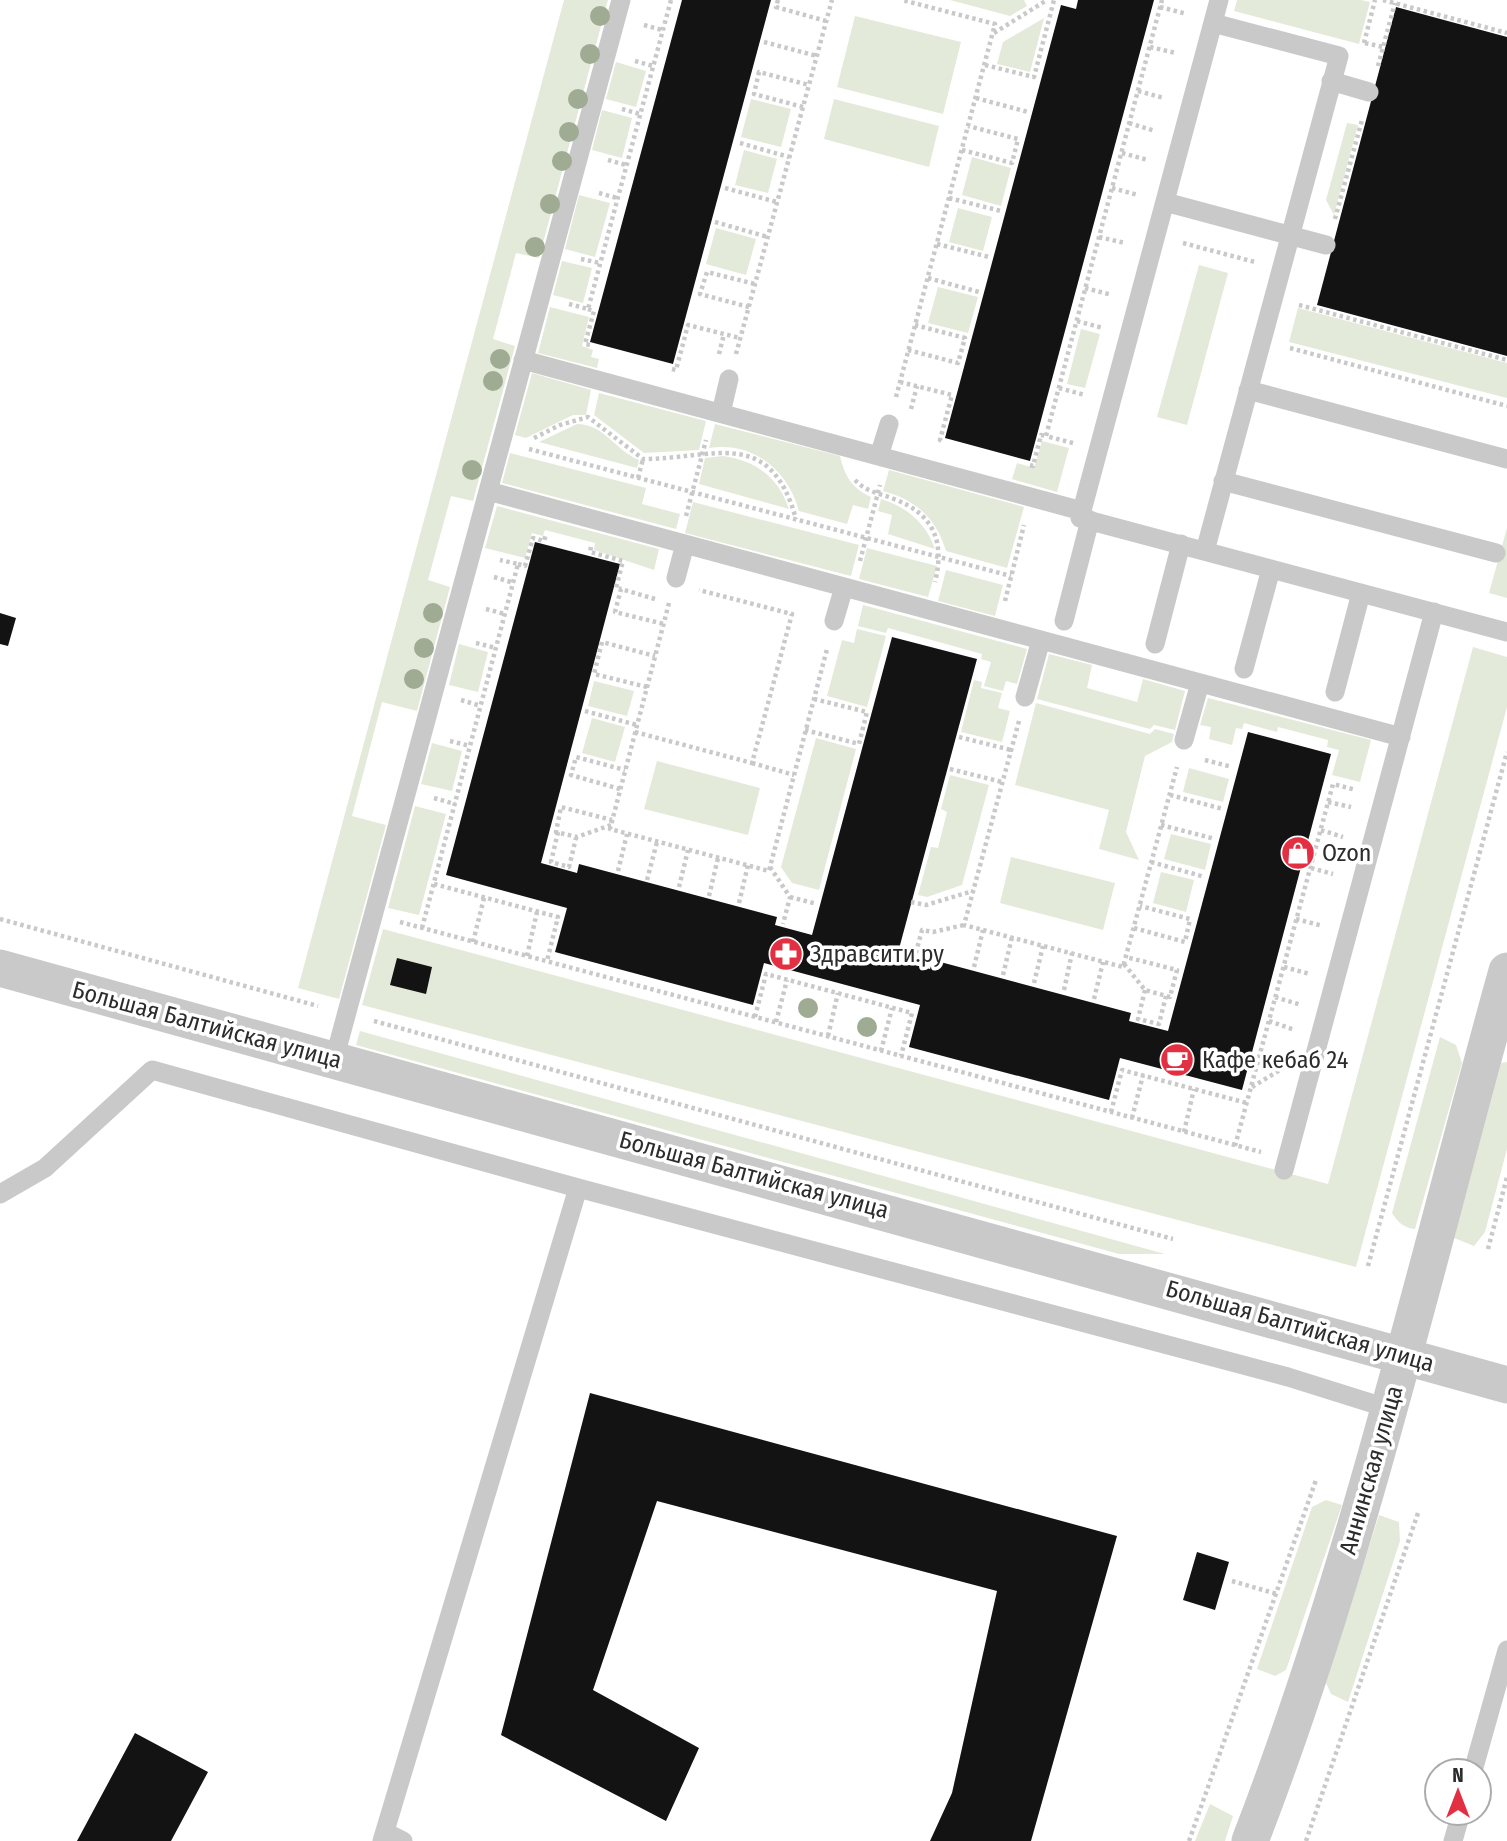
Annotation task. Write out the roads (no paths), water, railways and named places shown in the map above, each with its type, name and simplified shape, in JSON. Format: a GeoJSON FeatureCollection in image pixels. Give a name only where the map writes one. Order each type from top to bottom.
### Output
{"type":"FeatureCollection","features":[{"type":"Feature","properties":{"kind":"street","name":"Большая Балтийская улица"},"geometry":{"type":"LineString","coordinates":[[0,968],[1403,1354],[1507,1385]]}},
{"type":"Feature","properties":{"kind":"street","name":"Аннинская улица"},"geometry":{"type":"LineString","coordinates":[[1250,1841],[1367,1498],[1403,1354],[1507,971]]}},
{"type":"Feature","properties":{"kind":"lane"},"geometry":{"type":"LineString","coordinates":[[334,1060],[621,0]]}},
{"type":"Feature","properties":{"kind":"lane"},"geometry":{"type":"LineString","coordinates":[[1064,621],[1086,515],[1219,0]]}},
{"type":"Feature","properties":{"kind":"lane"},"geometry":{"type":"LineString","coordinates":[[1205,551],[1339,55],[1213,23]]}},
{"type":"Feature","properties":{"kind":"lane"},"geometry":{"type":"LineString","coordinates":[[1331,81],[1369,92]]}},
{"type":"Feature","properties":{"kind":"lane"},"geometry":{"type":"LineString","coordinates":[[1165,202],[1326,245]]}},
{"type":"Feature","properties":{"kind":"lane"},"geometry":{"type":"LineString","coordinates":[[523,360],[1031,497],[1205,551],[1507,632]]}},
{"type":"Feature","properties":{"kind":"lane"},"geometry":{"type":"LineString","coordinates":[[713,411],[729,379]]}},
{"type":"Feature","properties":{"kind":"lane"},"geometry":{"type":"LineString","coordinates":[[1248,390],[1507,459]]}},
{"type":"Feature","properties":{"kind":"lane"},"geometry":{"type":"LineString","coordinates":[[888,424],[888,458]]}},
{"type":"Feature","properties":{"kind":"lane"},"geometry":{"type":"LineString","coordinates":[[1223,481],[1496,553]]}},
{"type":"Feature","properties":{"kind":"lane"},"geometry":{"type":"LineString","coordinates":[[488,491],[1401,737]]}},
{"type":"Feature","properties":{"kind":"lane"},"geometry":{"type":"LineString","coordinates":[[675,581],[682,543]]}},
{"type":"Feature","properties":{"kind":"lane"},"geometry":{"type":"LineString","coordinates":[[1155,644],[1181,544]]}},
{"type":"Feature","properties":{"kind":"lane"},"geometry":{"type":"LineString","coordinates":[[1244,669],[1271,569]]}},
{"type":"Feature","properties":{"kind":"lane"},"geometry":{"type":"LineString","coordinates":[[834,621],[853,589]]}},
{"type":"Feature","properties":{"kind":"lane"},"geometry":{"type":"LineString","coordinates":[[1335,692],[1361,593]]}},
{"type":"Feature","properties":{"kind":"lane"},"geometry":{"type":"LineString","coordinates":[[1286,1165],[1434,612]]}},
{"type":"Feature","properties":{"kind":"lane"},"geometry":{"type":"LineString","coordinates":[[1025,697],[1041,640]]}},
{"type":"Feature","properties":{"kind":"lane"},"geometry":{"type":"LineString","coordinates":[[1184,740],[1200,683]]}},
{"type":"Feature","properties":{"kind":"lane"},"geometry":{"type":"LineString","coordinates":[[0,1194],[45,1168],[152,1070],[578,1188],[1288,1377],[1390,1409]]}},
{"type":"Feature","properties":{"kind":"lane"},"geometry":{"type":"LineString","coordinates":[[390,1838],[578,1188]]}},
{"type":"Feature","properties":{"kind":"lane"},"geometry":{"type":"LineString","coordinates":[[1477,1757],[1507,1650]]}},
{"type":"Feature","properties":{"kind":"place","name":"Ozon"},"geometry":{"type":"Point","coordinates":[1298,853]}},
{"type":"Feature","properties":{"kind":"place","name":"Здравсити.ру"},"geometry":{"type":"Point","coordinates":[786,954]}},
{"type":"Feature","properties":{"kind":"place","name":"Кафе кебаб 24"},"geometry":{"type":"Point","coordinates":[1177,1060]}}]}
